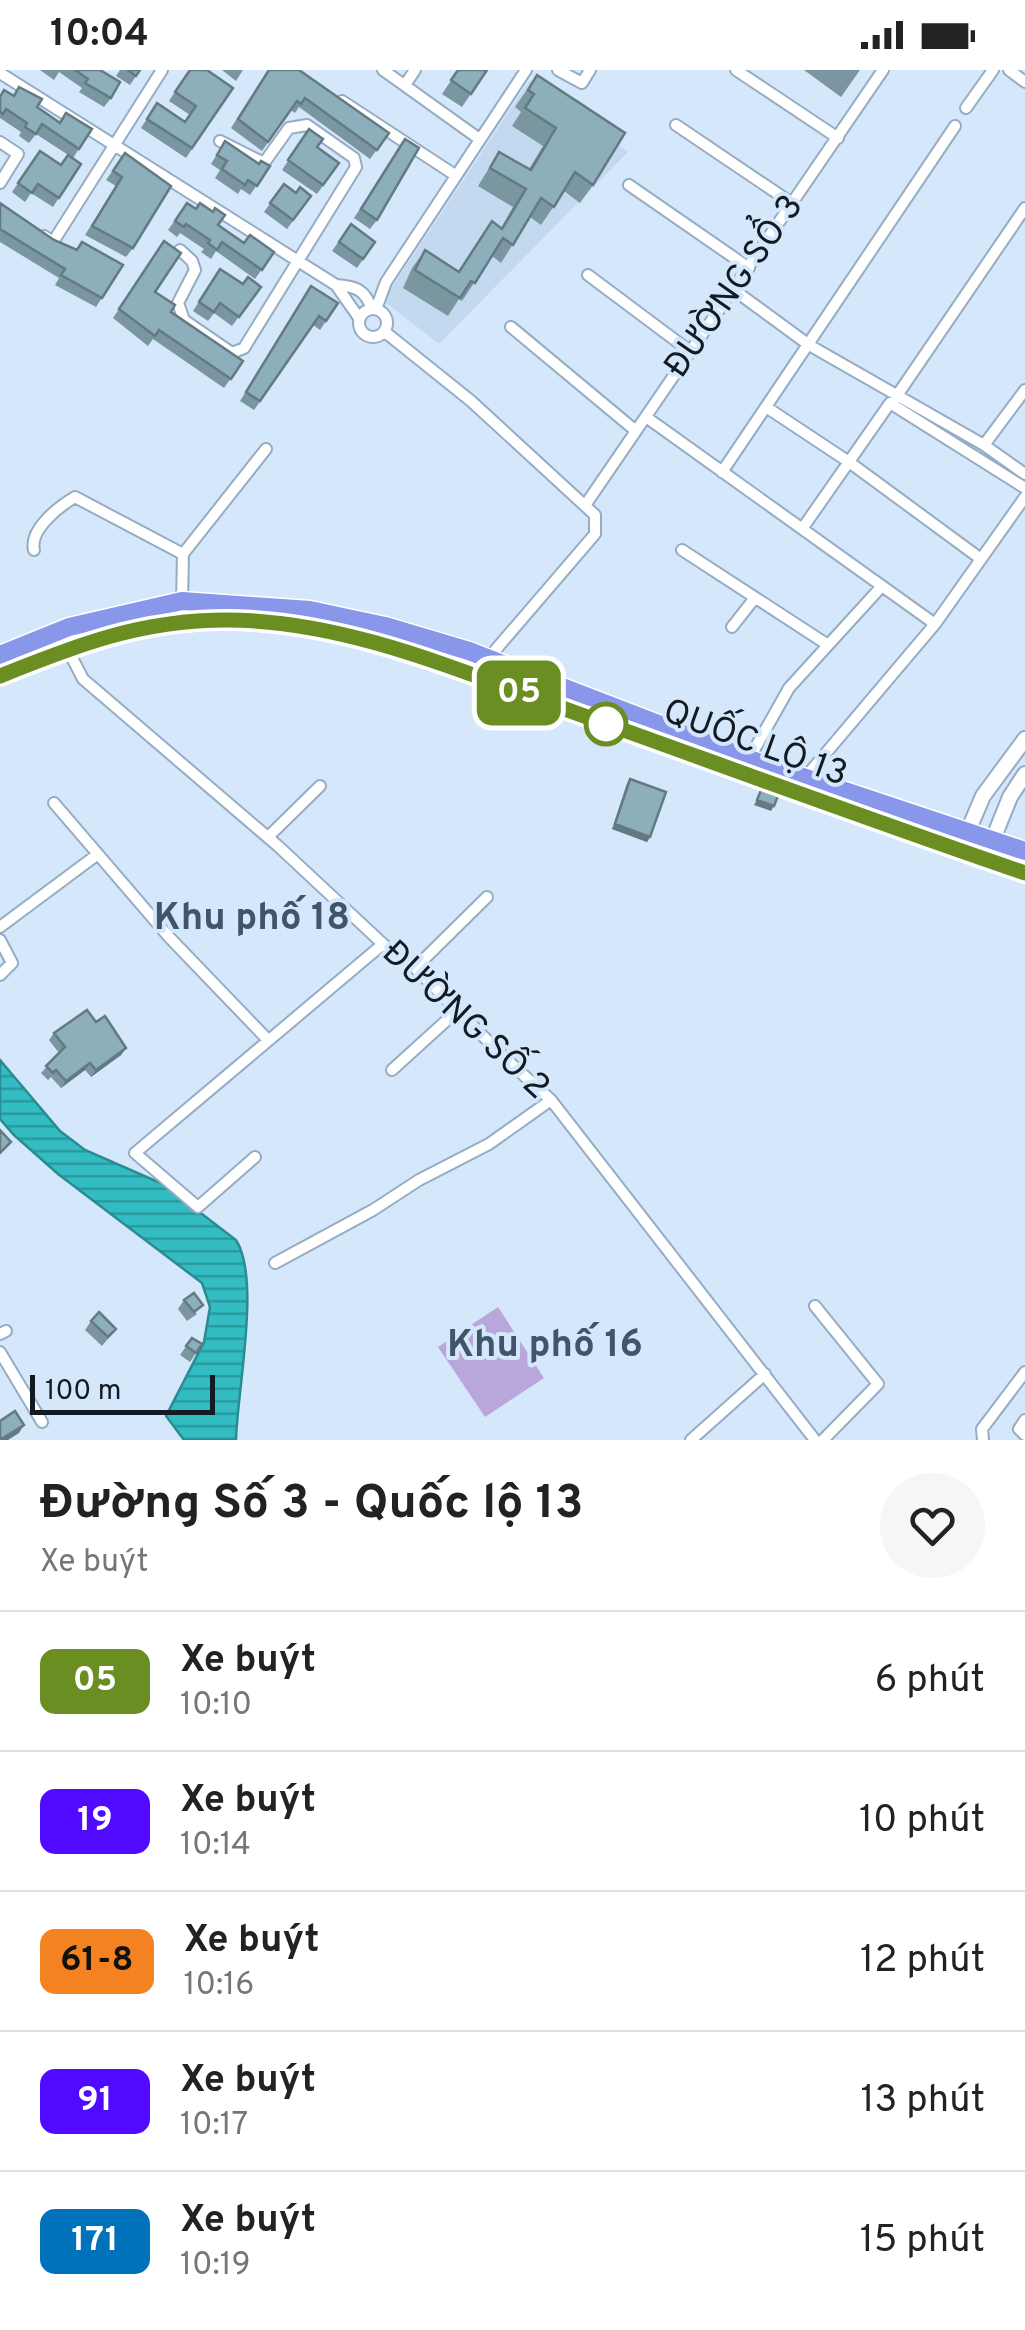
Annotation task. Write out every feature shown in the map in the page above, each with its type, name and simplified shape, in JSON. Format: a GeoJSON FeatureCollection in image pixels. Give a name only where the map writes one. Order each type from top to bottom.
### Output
{"type":"FeatureCollection","features":[{"type":"Feature","properties":{"kind":"highway","name":"QUỐC LỘ 13"},"geometry":{"type":"LineString","coordinates":[[2,650],[69,626],[182,601],[310,610],[385,626],[486,657],[804,779],[964,841],[985,859],[1025,873]]}},
{"type":"Feature","properties":{"kind":"highway","name":"QUỐC LỘ 13"},"geometry":{"type":"LineString","coordinates":[[0,676],[109,634],[161,625],[224,620],[302,626],[474,674],[769,785],[964,841],[992,840],[1025,851]]}},
{"type":"Feature","properties":{"kind":"street"},"geometry":{"type":"LineString","coordinates":[[40,232],[53,242],[162,70]]}},
{"type":"Feature","properties":{"kind":"street"},"geometry":{"type":"LineString","coordinates":[[382,70],[478,138]]}},
{"type":"Feature","properties":{"kind":"street"},"geometry":{"type":"LineString","coordinates":[[404,86],[415,70]]}},
{"type":"Feature","properties":{"kind":"street"},"geometry":{"type":"LineString","coordinates":[[360,318],[374,309],[386,282],[526,70]]}},
{"type":"Feature","properties":{"kind":"street"},"geometry":{"type":"LineString","coordinates":[[558,70],[582,83],[590,70]]}},
{"type":"Feature","properties":{"kind":"street"},"geometry":{"type":"LineString","coordinates":[[736,70],[838,138]]}},
{"type":"Feature","properties":{"kind":"street","name":"ĐƯỜNG SỔ 3"},"geometry":{"type":"LineString","coordinates":[[586,504],[883,70]]}},
{"type":"Feature","properties":{"kind":"street"},"geometry":{"type":"LineString","coordinates":[[966,108],[993,70]]}},
{"type":"Feature","properties":{"kind":"street"},"geometry":{"type":"LineString","coordinates":[[1010,70],[1025,82]]}},
{"type":"Feature","properties":{"kind":"street"},"geometry":{"type":"LineString","coordinates":[[0,72],[336,285],[361,290],[386,318],[385,332]]}},
{"type":"Feature","properties":{"kind":"street"},"geometry":{"type":"LineString","coordinates":[[327,91],[455,174]]}},
{"type":"Feature","properties":{"kind":"street"},"geometry":{"type":"LineString","coordinates":[[180,250],[195,270],[178,304],[184,320],[232,353],[244,348],[356,167],[354,158],[306,125],[288,128],[264,163],[220,141]]}},
{"type":"Feature","properties":{"kind":"street"},"geometry":{"type":"LineString","coordinates":[[676,125],[793,204]]}},
{"type":"Feature","properties":{"kind":"street"},"geometry":{"type":"LineString","coordinates":[[722,472],[955,126]]}},
{"type":"Feature","properties":{"kind":"street"},"geometry":{"type":"LineString","coordinates":[[0,142],[18,154],[0,183]]}},
{"type":"Feature","properties":{"kind":"street"},"geometry":{"type":"LineString","coordinates":[[628,185],[749,268]]}},
{"type":"Feature","properties":{"kind":"street"},"geometry":{"type":"LineString","coordinates":[[896,397],[1025,208]]}},
{"type":"Feature","properties":{"kind":"street"},"geometry":{"type":"LineString","coordinates":[[588,275],[691,352]]}},
{"type":"Feature","properties":{"kind":"street"},"geometry":{"type":"LineString","coordinates":[[336,285],[360,318],[359,328],[368,337],[385,332]]}},
{"type":"Feature","properties":{"kind":"street"},"geometry":{"type":"LineString","coordinates":[[734,290],[809,345],[984,445],[1025,474]]}},
{"type":"Feature","properties":{"kind":"street"},"geometry":{"type":"LineString","coordinates":[[512,327],[636,431]]}},
{"type":"Feature","properties":{"kind":"street"},"geometry":{"type":"LineString","coordinates":[[385,332],[471,401],[596,515],[595,534],[474,674]]}},
{"type":"Feature","properties":{"kind":"street"},"geometry":{"type":"LineString","coordinates":[[984,445],[1025,390]]}},
{"type":"Feature","properties":{"kind":"street"},"geometry":{"type":"LineString","coordinates":[[802,529],[890,403],[1025,488]]}},
{"type":"Feature","properties":{"kind":"street"},"geometry":{"type":"LineString","coordinates":[[766,407],[849,462],[981,559]]}},
{"type":"Feature","properties":{"kind":"street"},"geometry":{"type":"LineString","coordinates":[[646,417],[935,624]]}},
{"type":"Feature","properties":{"kind":"street"},"geometry":{"type":"LineString","coordinates":[[182,601],[184,554],[266,449]]}},
{"type":"Feature","properties":{"kind":"street"},"geometry":{"type":"LineString","coordinates":[[34,550],[35,533],[75,497],[184,554]]}},
{"type":"Feature","properties":{"kind":"street"},"geometry":{"type":"LineString","coordinates":[[804,779],[935,624],[1025,497]]}},
{"type":"Feature","properties":{"kind":"street"},"geometry":{"type":"LineString","coordinates":[[682,550],[828,646]]}},
{"type":"Feature","properties":{"kind":"street"},"geometry":{"type":"LineString","coordinates":[[750,760],[790,688],[882,586]]}},
{"type":"Feature","properties":{"kind":"street"},"geometry":{"type":"LineString","coordinates":[[732,627],[754,599]]}},
{"type":"Feature","properties":{"kind":"street","name":"ĐƯỜNG SỐ 2"},"geometry":{"type":"LineString","coordinates":[[68,649],[83,680],[415,968],[552,1100],[815,1439]]}},
{"type":"Feature","properties":{"kind":"street"},"geometry":{"type":"LineString","coordinates":[[964,841],[983,796],[1025,740]]}},
{"type":"Feature","properties":{"kind":"street"},"geometry":{"type":"LineString","coordinates":[[985,859],[1010,797],[1025,774]]}},
{"type":"Feature","properties":{"kind":"street"},"geometry":{"type":"LineString","coordinates":[[268,837],[320,786]]}},
{"type":"Feature","properties":{"kind":"street"},"geometry":{"type":"LineString","coordinates":[[54,803],[169,937],[268,1040]]}},
{"type":"Feature","properties":{"kind":"street"},"geometry":{"type":"LineString","coordinates":[[0,927],[98,854]]}},
{"type":"Feature","properties":{"kind":"street"},"geometry":{"type":"LineString","coordinates":[[415,968],[487,897]]}},
{"type":"Feature","properties":{"kind":"street"},"geometry":{"type":"LineString","coordinates":[[0,940],[12,963],[0,974]]}},
{"type":"Feature","properties":{"kind":"street"},"geometry":{"type":"LineString","coordinates":[[255,1157],[198,1207],[134,1153],[383,944]]}},
{"type":"Feature","properties":{"kind":"street"},"geometry":{"type":"LineString","coordinates":[[392,1070],[458,1010]]}},
{"type":"Feature","properties":{"kind":"street"},"geometry":{"type":"LineString","coordinates":[[274,1263],[489,1144],[552,1100]]}},
{"type":"Feature","properties":{"kind":"street"},"geometry":{"type":"LineString","coordinates":[[815,1306],[878,1384],[815,1439]]}},
{"type":"Feature","properties":{"kind":"street"},"geometry":{"type":"LineString","coordinates":[[0,1352],[42,1422]]}},
{"type":"Feature","properties":{"kind":"street"},"geometry":{"type":"LineString","coordinates":[[983,1440],[982,1429],[1025,1372]]}},
{"type":"Feature","properties":{"kind":"street"},"geometry":{"type":"LineString","coordinates":[[691,1440],[765,1374]]}},
{"type":"Feature","properties":{"kind":"street"},"geometry":{"type":"LineString","coordinates":[[1025,1420],[1019,1429],[1025,1435]]}},
{"type":"Feature","properties":{"kind":"shaded area"},"geometry":{"type":"Polygon","coordinates":[[[530,80],[628,152],[439,344],[385,302],[530,80]]]}},
{"type":"Feature","properties":{"kind":"shaded area"},"geometry":{"type":"Polygon","coordinates":[[[0,1060],[60,1131],[85,1150],[163,1184],[236,1240],[247,1281],[247,1308],[236,1440],[184,1440],[166,1416],[204,1342],[210,1307],[202,1283],[58,1174],[14,1135],[0,1119],[0,1060]]]}},
{"type":"Feature","properties":{"kind":"shaded area"},"geometry":{"type":"Polygon","coordinates":[[[498,1307],[544,1378],[485,1417],[438,1347],[498,1307]]]}},
{"type":"Feature","properties":{"kind":"building"},"geometry":{"type":"Polygon","coordinates":[[[75,70],[100,70],[120,82],[111,98],[85,83],[88,79],[75,70]]]}},
{"type":"Feature","properties":{"kind":"building"},"geometry":{"type":"Polygon","coordinates":[[[190,70],[207,70],[233,88],[192,148],[147,119],[157,103],[185,122],[196,106],[175,92],[190,70]]]}},
{"type":"Feature","properties":{"kind":"building"},"geometry":{"type":"Polygon","coordinates":[[[269,70],[299,70],[389,133],[377,150],[305,98],[301,104],[297,101],[268,142],[238,119],[269,70]]]}},
{"type":"Feature","properties":{"kind":"building"},"geometry":{"type":"Polygon","coordinates":[[[458,70],[487,70],[471,94],[451,80],[458,70]]]}},
{"type":"Feature","properties":{"kind":"building"},"geometry":{"type":"Polygon","coordinates":[[[537,75],[625,133],[593,185],[575,172],[554,207],[541,198],[513,245],[503,238],[475,283],[471,281],[460,298],[415,270],[425,250],[459,272],[492,221],[502,229],[526,189],[490,168],[499,152],[531,170],[556,128],[525,108],[534,94],[528,90],[537,75]]]}},
{"type":"Feature","properties":{"kind":"building"},"geometry":{"type":"Polygon","coordinates":[[[19,87],[42,99],[37,107],[60,123],[66,113],[92,129],[79,149],[42,124],[36,134],[6,109],[3,114],[0,112],[4,90],[14,96],[19,87]]]}},
{"type":"Feature","properties":{"kind":"building"},"geometry":{"type":"Polygon","coordinates":[[[309,129],[323,139],[317,147],[339,163],[323,185],[288,160],[309,129]]]}},
{"type":"Feature","properties":{"kind":"building"},"geometry":{"type":"Polygon","coordinates":[[[405,139],[419,148],[377,220],[361,209],[405,139]]]}},
{"type":"Feature","properties":{"kind":"building"},"geometry":{"type":"Polygon","coordinates":[[[225,141],[259,164],[261,161],[270,166],[257,186],[248,180],[245,185],[222,169],[227,161],[217,155],[225,141]]]}},
{"type":"Feature","properties":{"kind":"building"},"geometry":{"type":"Polygon","coordinates":[[[40,151],[61,165],[68,155],[81,164],[59,198],[38,184],[32,193],[18,183],[40,151]]]}},
{"type":"Feature","properties":{"kind":"building"},"geometry":{"type":"Polygon","coordinates":[[[125,153],[171,186],[133,248],[92,226],[122,177],[113,171],[125,153]]]}},
{"type":"Feature","properties":{"kind":"building"},"geometry":{"type":"Polygon","coordinates":[[[284,184],[296,193],[300,187],[311,196],[293,220],[270,203],[284,184]]]}},
{"type":"Feature","properties":{"kind":"building"},"geometry":{"type":"Polygon","coordinates":[[[0,203],[54,240],[77,250],[82,242],[123,265],[102,298],[61,275],[65,269],[0,229],[0,203]]]}},
{"type":"Feature","properties":{"kind":"building"},"geometry":{"type":"Polygon","coordinates":[[[187,203],[196,209],[200,203],[213,212],[215,208],[225,215],[218,225],[244,243],[250,235],[274,252],[262,270],[222,242],[217,250],[208,243],[210,240],[175,221],[187,203]]]}},
{"type":"Feature","properties":{"kind":"building"},"geometry":{"type":"Polygon","coordinates":[[[351,224],[375,242],[363,259],[339,242],[351,224]]]}},
{"type":"Feature","properties":{"kind":"building"},"geometry":{"type":"Polygon","coordinates":[[[164,241],[181,253],[155,292],[175,305],[171,312],[243,361],[231,379],[159,330],[155,336],[119,309],[164,241]]]}},
{"type":"Feature","properties":{"kind":"building"},"geometry":{"type":"Polygon","coordinates":[[[220,269],[243,284],[248,277],[261,287],[239,317],[220,303],[214,312],[199,302],[220,269]]]}},
{"type":"Feature","properties":{"kind":"building"},"geometry":{"type":"Polygon","coordinates":[[[311,286],[338,303],[326,321],[319,316],[260,401],[246,392],[311,286]]]}},
{"type":"Feature","properties":{"kind":"building"},"geometry":{"type":"Polygon","coordinates":[[[630,779],[666,792],[650,837],[615,824],[630,779]]]}},
{"type":"Feature","properties":{"kind":"building"},"geometry":{"type":"Polygon","coordinates":[[[761,790],[778,796],[774,806],[757,800],[761,790]]]}},
{"type":"Feature","properties":{"kind":"building"},"geometry":{"type":"Polygon","coordinates":[[[87,1010],[96,1022],[105,1016],[126,1048],[96,1070],[90,1063],[66,1081],[46,1066],[65,1047],[54,1033],[87,1010]]]}},
{"type":"Feature","properties":{"kind":"building"},"geometry":{"type":"Polygon","coordinates":[[[0,1130],[11,1142],[0,1153],[0,1130]]]}},
{"type":"Feature","properties":{"kind":"building"},"geometry":{"type":"Polygon","coordinates":[[[194,1293],[203,1305],[194,1312],[184,1300],[194,1293]]]}},
{"type":"Feature","properties":{"kind":"building"},"geometry":{"type":"Polygon","coordinates":[[[99,1312],[116,1329],[108,1337],[91,1321],[99,1312]]]}},
{"type":"Feature","properties":{"kind":"building"},"geometry":{"type":"Polygon","coordinates":[[[192,1338],[202,1344],[196,1353],[186,1346],[192,1338]]]}},
{"type":"Feature","properties":{"kind":"building"},"geometry":{"type":"Polygon","coordinates":[[[15,1411],[24,1425],[0,1440],[0,1421],[15,1411]]]}},
{"type":"Feature","properties":{"kind":"bus line","name":"05"},"geometry":{"type":"LineString","coordinates":[[0,676],[109,634],[161,625],[224,620],[302,626],[474,674],[800,796],[1025,873]]}},
{"type":"Feature","properties":{"kind":"district","name":"Khu phố 18"},"geometry":{"type":"Point","coordinates":[252,919]}},
{"type":"Feature","properties":{"kind":"district","name":"Khu phố 16"},"geometry":{"type":"Point","coordinates":[545,1346]}}]}
